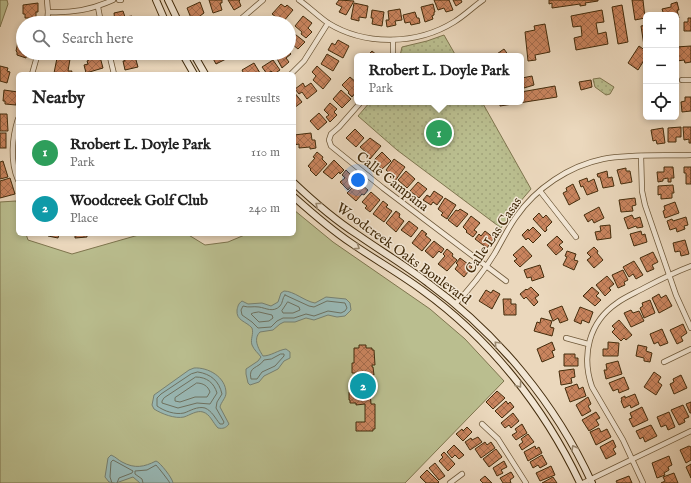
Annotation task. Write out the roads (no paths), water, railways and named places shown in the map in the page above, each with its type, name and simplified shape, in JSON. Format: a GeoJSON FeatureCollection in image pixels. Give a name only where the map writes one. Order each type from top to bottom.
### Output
{"type":"FeatureCollection","features":[{"type":"Feature","properties":{"kind":"main road"},"geometry":{"type":"LineString","coordinates":[[156,0],[163,16]]}},
{"type":"Feature","properties":{"kind":"main road"},"geometry":{"type":"LineString","coordinates":[[168,0],[175,16]]}},
{"type":"Feature","properties":{"kind":"main road"},"geometry":{"type":"LineString","coordinates":[[186,60],[193,72]]}},
{"type":"Feature","properties":{"kind":"main road"},"geometry":{"type":"LineString","coordinates":[[197,60],[204,72]]}},
{"type":"Feature","properties":{"kind":"main road","name":"Woodcreek Oaks Boulevard"},"geometry":{"type":"LineString","coordinates":[[296,185],[332,216],[422,278],[470,316],[502,349],[538,393],[570,441],[591,481]]}},
{"type":"Feature","properties":{"kind":"main road","name":"Woodcreek Oaks Boulevard"},"geometry":{"type":"LineString","coordinates":[[296,199],[324,223],[350,242],[422,290],[449,312],[482,343],[514,377],[545,420],[580,483]]}},
{"type":"Feature","properties":{"kind":"main road"},"geometry":{"type":"LineString","coordinates":[[449,312],[456,304]]}},
{"type":"Feature","properties":{"kind":"street"},"geometry":{"type":"LineString","coordinates":[[47,0],[48,16]]}},
{"type":"Feature","properties":{"kind":"street"},"geometry":{"type":"LineString","coordinates":[[48,12],[74,12],[98,7],[113,0]]}},
{"type":"Feature","properties":{"kind":"street"},"geometry":{"type":"LineString","coordinates":[[244,16],[263,0]]}},
{"type":"Feature","properties":{"kind":"street"},"geometry":{"type":"LineString","coordinates":[[299,0],[328,23],[350,33],[393,40],[416,37],[440,30],[454,22],[483,0]]}},
{"type":"Feature","properties":{"kind":"street"},"geometry":{"type":"LineString","coordinates":[[98,7],[100,16]]}},
{"type":"Feature","properties":{"kind":"street"},"geometry":{"type":"LineString","coordinates":[[293,72],[304,61],[328,23]]}},
{"type":"Feature","properties":{"kind":"street"},"geometry":{"type":"LineString","coordinates":[[393,40],[393,53]]}},
{"type":"Feature","properties":{"kind":"street"},"geometry":{"type":"LineString","coordinates":[[33,72],[36,60]]}},
{"type":"Feature","properties":{"kind":"street"},"geometry":{"type":"LineString","coordinates":[[111,60],[114,72]]}},
{"type":"Feature","properties":{"kind":"street"},"geometry":{"type":"LineString","coordinates":[[682,80],[691,80]]}},
{"type":"Feature","properties":{"kind":"street","name":"Calle Campana"},"geometry":{"type":"LineString","coordinates":[[358,105],[331,134],[329,140],[331,146],[383,188],[486,266]]}},
{"type":"Feature","properties":{"kind":"street"},"geometry":{"type":"LineString","coordinates":[[16,126],[14,132],[13,155],[14,172],[16,176]]}},
{"type":"Feature","properties":{"kind":"street","name":"Calle Las Casas"},"geometry":{"type":"LineString","coordinates":[[456,304],[486,266],[516,216],[524,206],[540,191],[559,177],[593,161],[615,157],[691,155]]}},
{"type":"Feature","properties":{"kind":"street"},"geometry":{"type":"LineString","coordinates":[[641,156],[642,191],[645,205],[676,294],[691,328]]}},
{"type":"Feature","properties":{"kind":"street"},"geometry":{"type":"LineString","coordinates":[[540,191],[576,237]]}},
{"type":"Feature","properties":{"kind":"street"},"geometry":{"type":"LineString","coordinates":[[486,266],[506,281]]}},
{"type":"Feature","properties":{"kind":"street"},"geometry":{"type":"LineString","coordinates":[[643,483],[617,429],[592,387],[586,362],[588,344],[595,327],[609,310],[624,298],[669,275],[691,266]]}},
{"type":"Feature","properties":{"kind":"street"},"geometry":{"type":"LineString","coordinates":[[566,338],[588,344]]}},
{"type":"Feature","properties":{"kind":"street"},"geometry":{"type":"LineString","coordinates":[[664,362],[691,349]]}},
{"type":"Feature","properties":{"kind":"street"},"geometry":{"type":"LineString","coordinates":[[482,424],[498,439],[526,483]]}},
{"type":"Feature","properties":{"kind":"street"},"geometry":{"type":"LineString","coordinates":[[583,483],[591,481],[632,459],[691,431]]}},
{"type":"Feature","properties":{"kind":"street"},"geometry":{"type":"LineString","coordinates":[[450,483],[462,474]]}},
{"type":"Feature","properties":{"kind":"water"},"geometry":{"type":"Polygon","coordinates":[[[288,291],[315,303],[326,297],[346,299],[350,303],[351,310],[345,316],[337,317],[328,315],[314,320],[306,318],[295,322],[284,322],[273,330],[260,332],[257,341],[258,347],[263,356],[286,349],[290,352],[290,358],[284,361],[278,369],[264,376],[259,382],[250,385],[248,383],[246,369],[258,361],[261,357],[252,345],[252,328],[240,319],[237,314],[238,306],[242,301],[248,304],[262,303],[271,306],[278,302],[281,293],[288,291]]]}},
{"type":"Feature","properties":{"kind":"water"},"geometry":{"type":"Polygon","coordinates":[[[194,368],[210,371],[223,382],[226,395],[220,407],[229,424],[226,427],[218,428],[210,417],[203,412],[194,413],[184,417],[173,417],[154,409],[152,405],[154,395],[194,368]]]}},
{"type":"Feature","properties":{"kind":"water"},"geometry":{"type":"Polygon","coordinates":[[[111,455],[131,466],[143,466],[156,461],[166,471],[173,483],[140,483],[133,477],[116,483],[109,482],[105,477],[108,458],[111,455]]]}},
{"type":"Feature","properties":{"kind":"place","name":"Rrobert L. Doyle Park"},"geometry":{"type":"Point","coordinates":[439,133]}},
{"type":"Feature","properties":{"kind":"place","name":"Woodcreek Golf Club"},"geometry":{"type":"Point","coordinates":[363,386]}}]}
